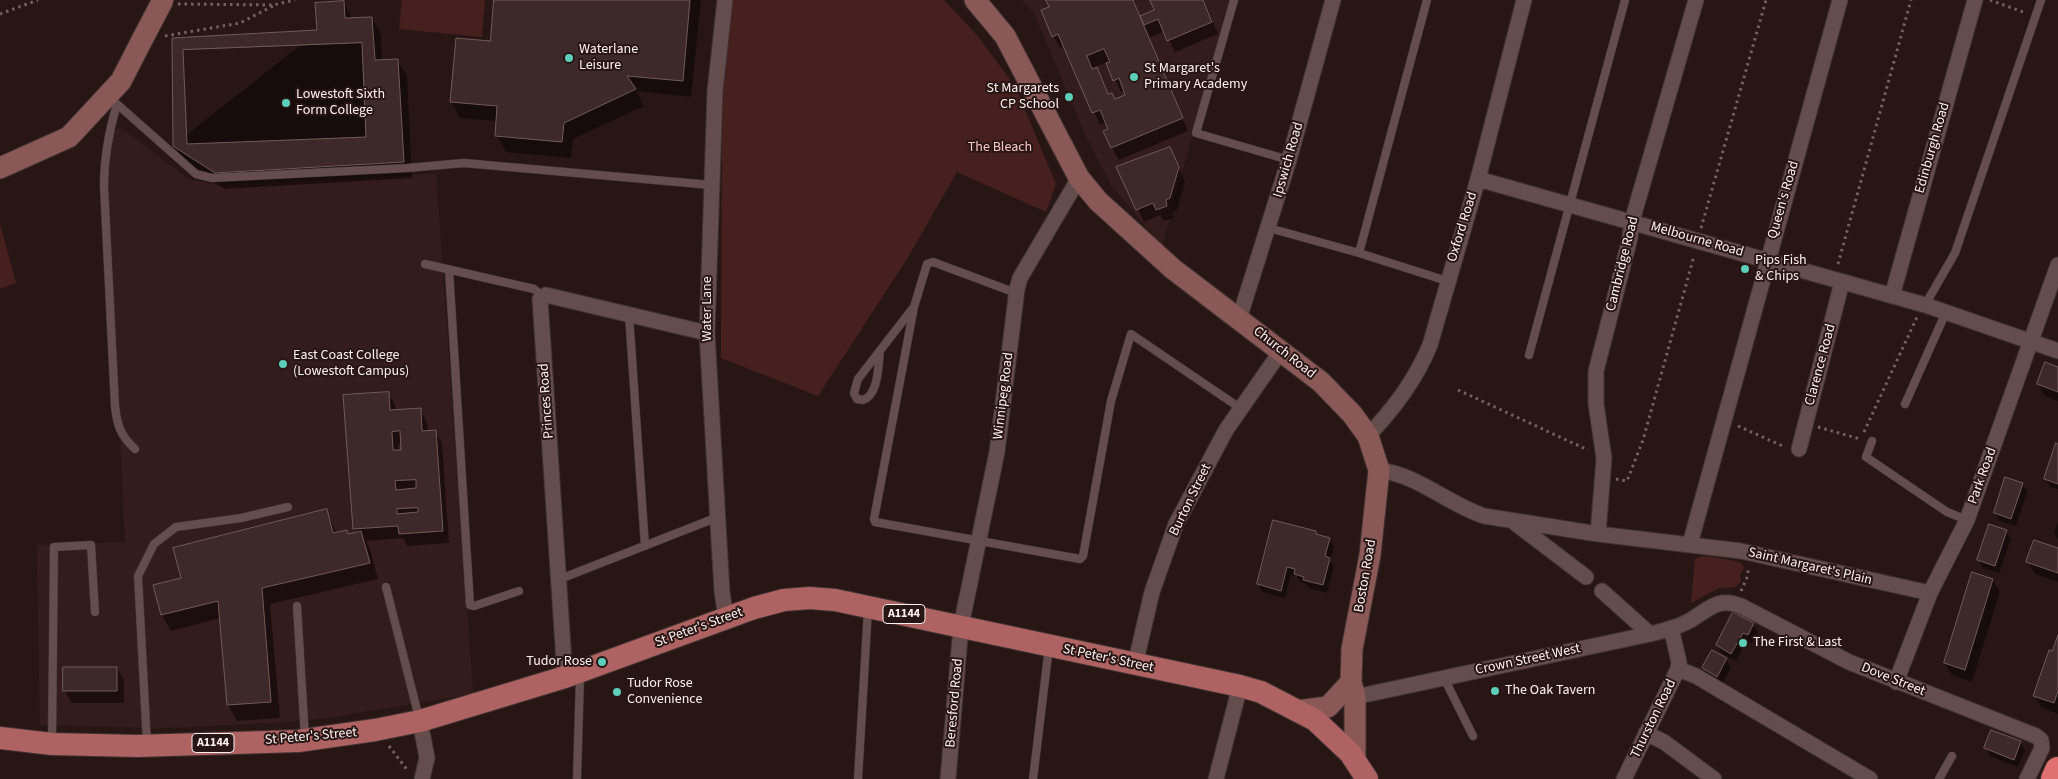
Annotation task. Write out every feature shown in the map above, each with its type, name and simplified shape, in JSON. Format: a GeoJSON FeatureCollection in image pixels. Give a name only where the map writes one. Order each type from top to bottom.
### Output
{"type":"FeatureCollection","features":[{"type":"Feature","properties":{"kind":"highway"},"geometry":{"type":"LineString","coordinates":[[2054,779],[2058,770]]}},
{"type":"Feature","properties":{"kind":"main road","name":"Church Road"},"geometry":{"type":"LineString","coordinates":[[974,0],[1005,36],[1079,178],[1098,202],[1173,269],[1322,382],[1352,414],[1368,436],[1379,470]]}},
{"type":"Feature","properties":{"kind":"main road"},"geometry":{"type":"LineString","coordinates":[[0,168],[69,137],[113,100],[142,40],[169,2]]}},
{"type":"Feature","properties":{"kind":"main road","name":"Boston Road"},"geometry":{"type":"LineString","coordinates":[[1355,759],[1350,690],[1352,649],[1370,556],[1379,470]]}},
{"type":"Feature","properties":{"kind":"main road","name":"St Peter's Street"},"geometry":{"type":"LineString","coordinates":[[1,733],[52,744],[147,746],[305,740],[375,730],[420,721],[572,674],[726,618],[784,600],[818,599],[961,626],[1049,647],[1240,686],[1261,692],[1315,720],[1355,759],[1367,779]]}},
{"type":"Feature","properties":{"kind":"main road"},"geometry":{"type":"LineString","coordinates":[[1297,711],[1328,707],[1350,690]]}},
{"type":"Feature","properties":{"kind":"street","name":"Water Lane"},"geometry":{"type":"LineString","coordinates":[[725,0],[715,91],[707,334],[722,592],[726,618]]}},
{"type":"Feature","properties":{"kind":"street","name":"Ipswich Road"},"geometry":{"type":"LineString","coordinates":[[1239,319],[1269,228],[1333,0]]}},
{"type":"Feature","properties":{"kind":"street","name":"Oxford Road"},"geometry":{"type":"LineString","coordinates":[[1368,436],[1394,408],[1419,371],[1430,345],[1478,179],[1524,0]]}},
{"type":"Feature","properties":{"kind":"street","name":"Cambridge Road"},"geometry":{"type":"LineString","coordinates":[[1598,534],[1604,458],[1596,404],[1596,370],[1630,238],[1632,221],[1696,0]]}},
{"type":"Feature","properties":{"kind":"street","name":"Queen's Road"},"geometry":{"type":"LineString","coordinates":[[1690,544],[1840,0]]}},
{"type":"Feature","properties":{"kind":"street","name":"Edinburgh Road"},"geometry":{"type":"LineString","coordinates":[[1892,296],[1974,0]]}},
{"type":"Feature","properties":{"kind":"street","name":"Winnipeg Road"},"geometry":{"type":"LineString","coordinates":[[961,626],[997,452],[1016,293],[1020,278],[1079,178]]}},
{"type":"Feature","properties":{"kind":"street","name":"Melbourne Road"},"geometry":{"type":"LineString","coordinates":[[1478,179],[1924,305],[2058,351]]}},
{"type":"Feature","properties":{"kind":"street","name":"Park Road"},"geometry":{"type":"LineString","coordinates":[[1896,682],[1930,594],[1967,520],[2058,265]]}},
{"type":"Feature","properties":{"kind":"street","name":"Clarence Road"},"geometry":{"type":"LineString","coordinates":[[1799,448],[1838,280]]}},
{"type":"Feature","properties":{"kind":"street"},"geometry":{"type":"LineString","coordinates":[[542,296],[707,334]]}},
{"type":"Feature","properties":{"kind":"street","name":"Princes Road"},"geometry":{"type":"LineString","coordinates":[[542,296],[540,299],[560,579],[572,674]]}},
{"type":"Feature","properties":{"kind":"street","name":"Burton Street"},"geometry":{"type":"LineString","coordinates":[[1134,665],[1152,592],[1176,524],[1240,408],[1281,351]]}},
{"type":"Feature","properties":{"kind":"street"},"geometry":{"type":"LineString","coordinates":[[1379,470],[1408,477],[1466,510],[1514,522],[1690,544]]}},
{"type":"Feature","properties":{"kind":"street"},"geometry":{"type":"LineString","coordinates":[[1514,522],[1586,578]]}},
{"type":"Feature","properties":{"kind":"street","name":"Saint Margaret's Plain"},"geometry":{"type":"LineString","coordinates":[[1690,544],[1750,553],[1930,594]]}},
{"type":"Feature","properties":{"kind":"street"},"geometry":{"type":"LineString","coordinates":[[1602,591],[1650,634]]}},
{"type":"Feature","properties":{"kind":"street","name":"Crown Street West"},"geometry":{"type":"LineString","coordinates":[[1350,690],[1444,678],[1650,634],[1671,628],[1718,602],[1736,604]]}},
{"type":"Feature","properties":{"kind":"street","name":"Dove Street"},"geometry":{"type":"LineString","coordinates":[[1736,604],[1849,662],[2036,736],[2041,740],[2042,748],[2027,779]]}},
{"type":"Feature","properties":{"kind":"street","name":"Beresford Road"},"geometry":{"type":"LineString","coordinates":[[948,779],[961,626]]}},
{"type":"Feature","properties":{"kind":"street","name":"Thurston Road"},"geometry":{"type":"LineString","coordinates":[[1624,779],[1678,669],[1679,662],[1671,628]]}},
{"type":"Feature","properties":{"kind":"street"},"geometry":{"type":"LineString","coordinates":[[1678,669],[1696,676],[1870,779]]}},
{"type":"Feature","properties":{"kind":"street"},"geometry":{"type":"LineString","coordinates":[[1216,779],[1240,686]]}},
{"type":"Feature","properties":{"kind":"street"},"geometry":{"type":"LineString","coordinates":[[420,721],[427,758],[423,778]]}},
{"type":"Feature","properties":{"kind":"street"},"geometry":{"type":"LineString","coordinates":[[1646,733],[1664,742],[1714,779]]}},
{"type":"Feature","properties":{"kind":"lane"},"geometry":{"type":"LineString","coordinates":[[1234,0],[1196,133],[1289,160]]}},
{"type":"Feature","properties":{"kind":"lane"},"geometry":{"type":"LineString","coordinates":[[1359,253],[1428,0]]}},
{"type":"Feature","properties":{"kind":"lane"},"geometry":{"type":"LineString","coordinates":[[1529,355],[1624,0]]}},
{"type":"Feature","properties":{"kind":"lane"},"geometry":{"type":"LineString","coordinates":[[1924,305],[1955,252],[2041,0]]}},
{"type":"Feature","properties":{"kind":"lane"},"geometry":{"type":"LineString","coordinates":[[113,100],[196,174],[212,178],[407,168],[464,163],[711,185]]}},
{"type":"Feature","properties":{"kind":"lane"},"geometry":{"type":"LineString","coordinates":[[113,100],[104,161],[117,425],[123,438],[135,449]]}},
{"type":"Feature","properties":{"kind":"lane"},"geometry":{"type":"LineString","coordinates":[[1269,228],[1359,253],[1447,281]]}},
{"type":"Feature","properties":{"kind":"lane"},"geometry":{"type":"LineString","coordinates":[[1016,293],[929,262],[914,307],[874,519],[875,522],[1080,559],[1084,556],[1111,401],[1131,334],[1240,408]]}},
{"type":"Feature","properties":{"kind":"lane"},"geometry":{"type":"LineString","coordinates":[[425,264],[534,288],[542,296]]}},
{"type":"Feature","properties":{"kind":"lane"},"geometry":{"type":"LineString","coordinates":[[449,270],[470,605],[474,606],[519,591]]}},
{"type":"Feature","properties":{"kind":"lane"},"geometry":{"type":"LineString","coordinates":[[880,351],[877,378],[872,394],[863,400],[857,398],[854,393],[854,385],[880,351],[914,307]]}},
{"type":"Feature","properties":{"kind":"lane"},"geometry":{"type":"LineString","coordinates":[[1904,404],[1946,312]]}},
{"type":"Feature","properties":{"kind":"lane"},"geometry":{"type":"LineString","coordinates":[[629,315],[645,546]]}},
{"type":"Feature","properties":{"kind":"lane"},"geometry":{"type":"LineString","coordinates":[[1872,441],[1866,457],[1947,512],[1967,520]]}},
{"type":"Feature","properties":{"kind":"lane"},"geometry":{"type":"LineString","coordinates":[[147,746],[138,576],[143,562],[154,544],[176,527],[241,518],[288,507]]}},
{"type":"Feature","properties":{"kind":"lane"},"geometry":{"type":"LineString","coordinates":[[560,579],[718,517]]}},
{"type":"Feature","properties":{"kind":"lane"},"geometry":{"type":"LineString","coordinates":[[52,744],[54,547],[91,546],[95,612]]}},
{"type":"Feature","properties":{"kind":"lane"},"geometry":{"type":"LineString","coordinates":[[386,587],[420,721]]}},
{"type":"Feature","properties":{"kind":"lane"},"geometry":{"type":"LineString","coordinates":[[297,606],[305,740]]}},
{"type":"Feature","properties":{"kind":"lane"},"geometry":{"type":"LineString","coordinates":[[858,779],[868,607]]}},
{"type":"Feature","properties":{"kind":"lane"},"geometry":{"type":"LineString","coordinates":[[1033,779],[1049,647]]}},
{"type":"Feature","properties":{"kind":"lane"},"geometry":{"type":"LineString","coordinates":[[572,674],[577,779]]}},
{"type":"Feature","properties":{"kind":"lane"},"geometry":{"type":"LineString","coordinates":[[1444,678],[1473,736]]}},
{"type":"Feature","properties":{"kind":"lane"},"geometry":{"type":"LineString","coordinates":[[1939,779],[1952,756]]}},
{"type":"Feature","properties":{"kind":"path"},"geometry":{"type":"LineString","coordinates":[[0,14],[38,0]]}},
{"type":"Feature","properties":{"kind":"path"},"geometry":{"type":"LineString","coordinates":[[142,40],[240,23],[273,6],[294,0]]}},
{"type":"Feature","properties":{"kind":"path"},"geometry":{"type":"LineString","coordinates":[[1838,280],[1911,0]]}},
{"type":"Feature","properties":{"kind":"path"},"geometry":{"type":"LineString","coordinates":[[1989,0],[2035,16]]}},
{"type":"Feature","properties":{"kind":"path"},"geometry":{"type":"LineString","coordinates":[[169,2],[273,6]]}},
{"type":"Feature","properties":{"kind":"path"},"geometry":{"type":"LineString","coordinates":[[1806,424],[1861,439],[1924,305]]}},
{"type":"Feature","properties":{"kind":"path"},"geometry":{"type":"LineString","coordinates":[[1458,390],[1604,458]]}},
{"type":"Feature","properties":{"kind":"path"},"geometry":{"type":"LineString","coordinates":[[1724,420],[1789,449],[1799,448]]}},
{"type":"Feature","properties":{"kind":"path"},"geometry":{"type":"LineString","coordinates":[[1736,604],[1748,575],[1747,564],[1750,553]]}},
{"type":"Feature","properties":{"kind":"path"},"geometry":{"type":"LineString","coordinates":[[375,730],[378,742],[385,742],[412,775],[423,778]]}},
{"type":"Feature","properties":{"kind":"shaded area","name":"St Margaret's Primary Academy"},"geometry":{"type":"Polygon","coordinates":[[[1022,0],[1229,0],[1162,246],[1112,186],[1088,141],[1034,13],[1022,0]]]}},
{"type":"Feature","properties":{"kind":"shaded area","name":"East Coast College (Lowestoft Campus)"},"geometry":{"type":"Polygon","coordinates":[[[121,128],[188,179],[218,185],[436,174],[473,694],[327,718],[287,722],[168,728],[40,725],[37,545],[125,542],[107,164],[112,130],[121,128]]]}},
{"type":"Feature","properties":{"kind":"green space"},"geometry":{"type":"Polygon","coordinates":[[[402,0],[485,0],[482,37],[399,29],[402,0]]]}},
{"type":"Feature","properties":{"kind":"green space","name":"The Bleach"},"geometry":{"type":"Polygon","coordinates":[[[731,0],[944,0],[975,33],[1015,86],[1056,184],[1046,212],[957,172],[907,259],[818,396],[721,358],[722,140],[725,36],[731,0]]]}},
{"type":"Feature","properties":{"kind":"green space"},"geometry":{"type":"Polygon","coordinates":[[[0,224],[16,283],[0,289],[0,224]]]}},
{"type":"Feature","properties":{"kind":"green space"},"geometry":{"type":"Polygon","coordinates":[[[1702,556],[1730,560],[1742,564],[1744,568],[1740,575],[1741,581],[1736,587],[1719,588],[1691,603],[1695,559],[1702,556]]]}},
{"type":"Feature","properties":{"kind":"building","name":"Waterlane Leisure"},"geometry":{"type":"Polygon","coordinates":[[[494,0],[690,0],[683,81],[627,76],[636,89],[564,123],[562,142],[495,136],[497,106],[450,102],[456,38],[490,41],[494,0]]]}},
{"type":"Feature","properties":{"kind":"building"},"geometry":{"type":"Polygon","coordinates":[[[1046,0],[1133,0],[1183,118],[1111,148],[1103,131],[1108,129],[1100,110],[1092,113],[1058,34],[1052,37],[1041,10],[1049,7],[1046,0]],[[1104,49],[1087,56],[1092,69],[1097,67],[1108,94],[1112,93],[1115,99],[1125,95],[1119,78],[1113,81],[1106,63],[1110,62],[1104,49]]]}},
{"type":"Feature","properties":{"kind":"building"},"geometry":{"type":"Polygon","coordinates":[[[1150,0],[1203,0],[1212,22],[1167,41],[1158,19],[1144,25],[1140,16],[1154,10],[1150,0]]]}},
{"type":"Feature","properties":{"kind":"building","name":"Lowestoft Sixth Form College"},"geometry":{"type":"Polygon","coordinates":[[[344,1],[345,18],[372,17],[375,60],[398,59],[404,162],[215,173],[173,146],[172,38],[317,30],[315,3],[344,1]]]}},
{"type":"Feature","properties":{"kind":"building"},"geometry":{"type":"Polygon","coordinates":[[[362,43],[366,137],[187,144],[183,50],[362,43]]]}},
{"type":"Feature","properties":{"kind":"building"},"geometry":{"type":"Polygon","coordinates":[[[1170,147],[1179,167],[1170,198],[1166,200],[1167,206],[1156,210],[1153,203],[1136,210],[1116,167],[1170,147]]]}},
{"type":"Feature","properties":{"kind":"building"},"geometry":{"type":"Polygon","coordinates":[[[2045,362],[2058,367],[2058,392],[2037,384],[2045,362]]]}},
{"type":"Feature","properties":{"kind":"building"},"geometry":{"type":"Polygon","coordinates":[[[389,392],[390,410],[421,408],[422,431],[436,430],[443,531],[399,534],[398,526],[353,529],[343,395],[389,392]],[[400,431],[392,432],[393,450],[401,450],[400,431]],[[416,480],[395,481],[396,490],[416,488],[416,480]],[[418,508],[397,509],[397,514],[418,512],[418,508]]]}},
{"type":"Feature","properties":{"kind":"building"},"geometry":{"type":"Polygon","coordinates":[[[2056,443],[2058,444],[2058,484],[2044,479],[2056,443]]]}},
{"type":"Feature","properties":{"kind":"building"},"geometry":{"type":"Polygon","coordinates":[[[2005,477],[2023,483],[2011,519],[1994,513],[2005,477]]]}},
{"type":"Feature","properties":{"kind":"building"},"geometry":{"type":"Polygon","coordinates":[[[327,509],[333,533],[347,530],[348,534],[361,531],[370,563],[262,588],[271,702],[227,705],[218,601],[161,615],[153,585],[181,578],[173,548],[327,509]]]}},
{"type":"Feature","properties":{"kind":"building"},"geometry":{"type":"Polygon","coordinates":[[[1273,520],[1316,531],[1316,534],[1330,538],[1325,556],[1330,558],[1323,585],[1303,580],[1304,577],[1294,574],[1295,569],[1287,567],[1281,591],[1257,584],[1273,520]]]}},
{"type":"Feature","properties":{"kind":"building"},"geometry":{"type":"Polygon","coordinates":[[[1989,524],[2007,530],[1995,566],[1977,560],[1989,524]]]}},
{"type":"Feature","properties":{"kind":"building"},"geometry":{"type":"Polygon","coordinates":[[[2034,540],[2058,548],[2058,573],[2026,562],[2034,540]]]}},
{"type":"Feature","properties":{"kind":"building"},"geometry":{"type":"Polygon","coordinates":[[[1972,572],[1993,579],[1965,670],[1944,663],[1972,572]]]}},
{"type":"Feature","properties":{"kind":"building"},"geometry":{"type":"Polygon","coordinates":[[[1733,612],[1754,623],[1748,635],[1743,633],[1731,654],[1716,645],[1733,612]]]}},
{"type":"Feature","properties":{"kind":"building"},"geometry":{"type":"Polygon","coordinates":[[[2058,635],[2058,691],[2054,703],[2033,696],[2049,650],[2052,651],[2058,635]]]}},
{"type":"Feature","properties":{"kind":"building"},"geometry":{"type":"Polygon","coordinates":[[[1712,650],[1727,658],[1717,677],[1702,668],[1712,650]]]}},
{"type":"Feature","properties":{"kind":"building"},"geometry":{"type":"Polygon","coordinates":[[[63,667],[117,667],[117,691],[63,691],[63,667]]]}},
{"type":"Feature","properties":{"kind":"building"},"geometry":{"type":"Polygon","coordinates":[[[1991,730],[2021,741],[2014,760],[1984,748],[1991,730]]]}},
{"type":"Feature","properties":{"kind":"place","name":"Waterlane Leisure"},"geometry":{"type":"Point","coordinates":[569,58]}},
{"type":"Feature","properties":{"kind":"place","name":"St Margaret's Primary Academy"},"geometry":{"type":"Point","coordinates":[1134,77]}},
{"type":"Feature","properties":{"kind":"place","name":"St Margarets CP School"},"geometry":{"type":"Point","coordinates":[1069,97]}},
{"type":"Feature","properties":{"kind":"place","name":"Lowestoft Sixth Form College"},"geometry":{"type":"Point","coordinates":[286,103]}},
{"type":"Feature","properties":{"kind":"place","name":"Pips Fish & Chips"},"geometry":{"type":"Point","coordinates":[1745,269]}},
{"type":"Feature","properties":{"kind":"place","name":"East Coast College (Lowestoft Campus)"},"geometry":{"type":"Point","coordinates":[283,364]}},
{"type":"Feature","properties":{"kind":"place","name":"The First & Last"},"geometry":{"type":"Point","coordinates":[1743,643]}},
{"type":"Feature","properties":{"kind":"place","name":"Tudor Rose"},"geometry":{"type":"Point","coordinates":[602,662]}},
{"type":"Feature","properties":{"kind":"place","name":"The Oak Tavern"},"geometry":{"type":"Point","coordinates":[1495,691]}},
{"type":"Feature","properties":{"kind":"place","name":"Tudor Rose Convenience"},"geometry":{"type":"Point","coordinates":[617,692]}}]}
